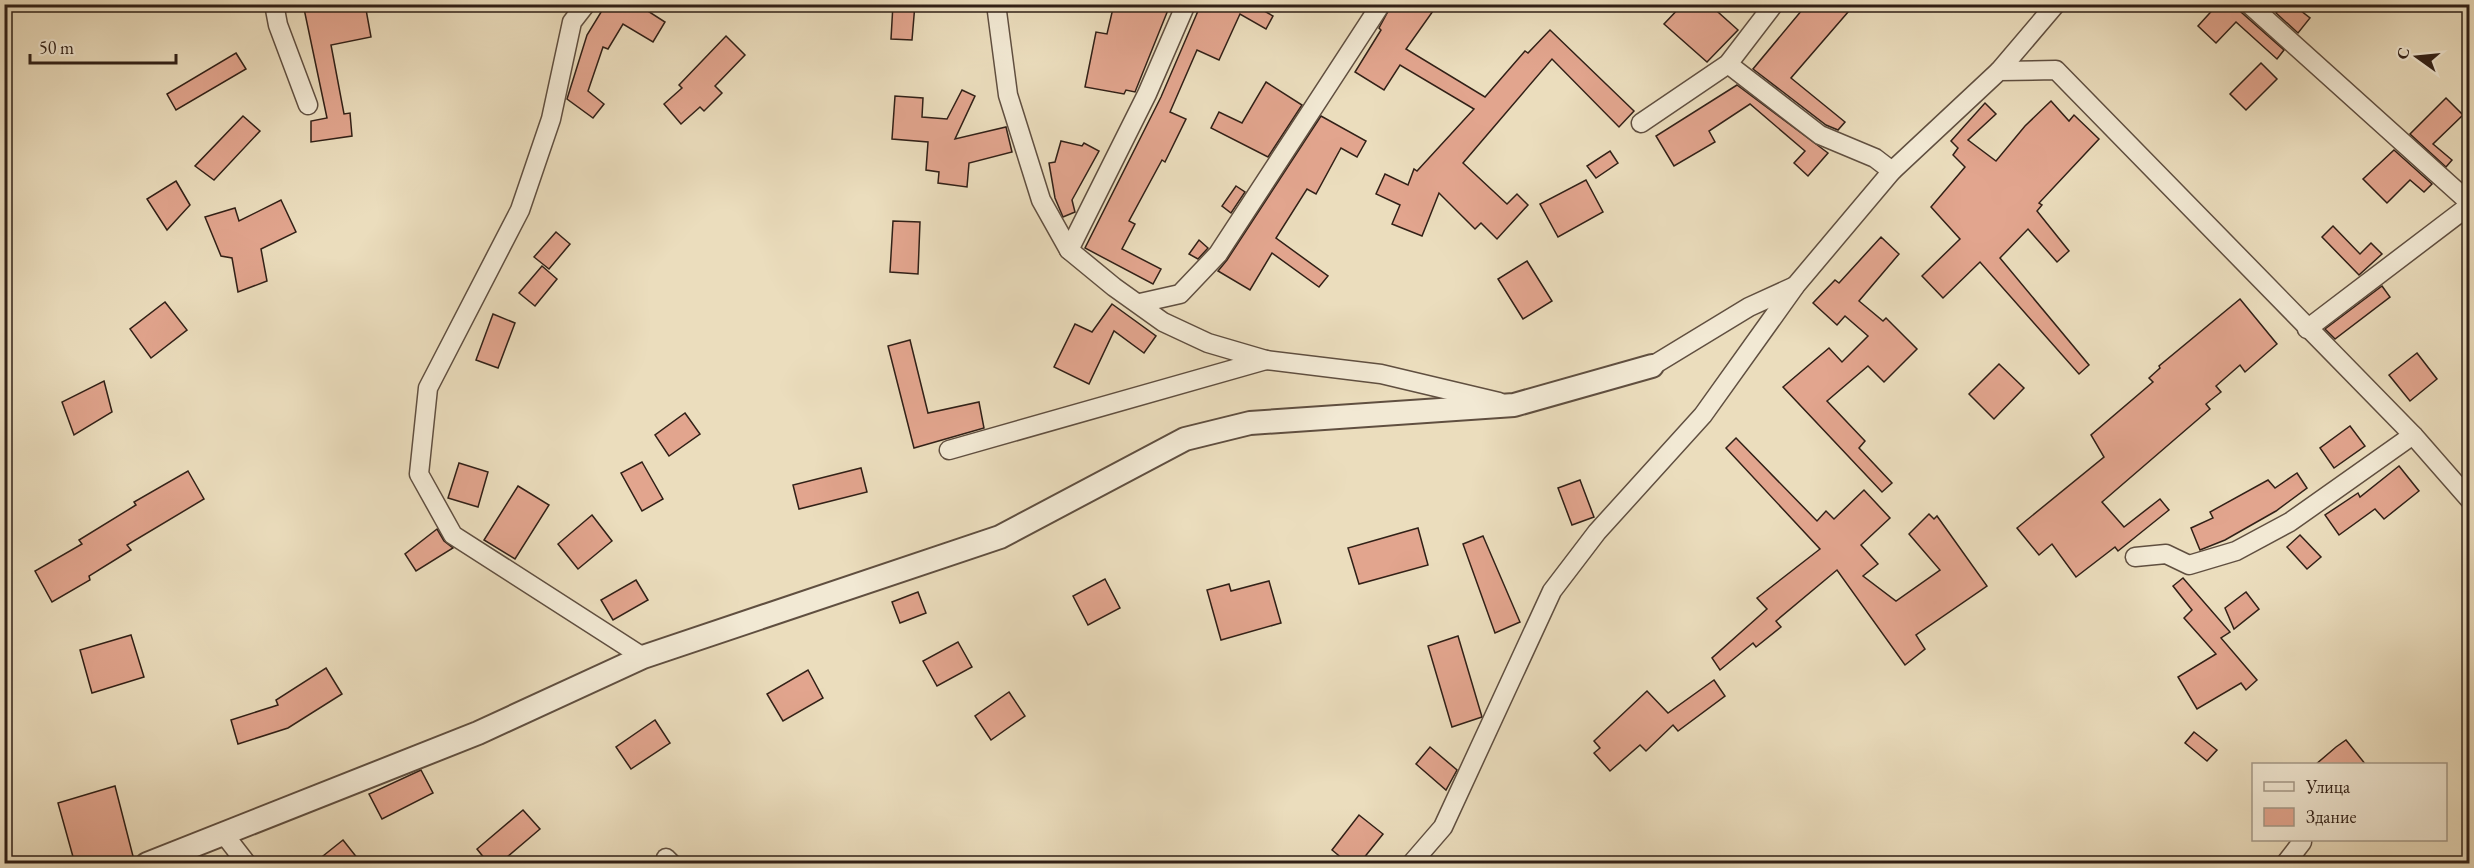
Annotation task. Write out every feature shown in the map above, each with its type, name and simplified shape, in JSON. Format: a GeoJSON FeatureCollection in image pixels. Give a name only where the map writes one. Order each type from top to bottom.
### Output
{"type":"FeatureCollection","features":[{"type":"Feature","properties":{"kind":"street"},"geometry":{"type":"LineString","coordinates":[[274,4],[278,25],[308,105]]}},
{"type":"Feature","properties":{"kind":"street"},"geometry":{"type":"LineString","coordinates":[[580,4],[572,22],[551,119],[520,210],[428,388],[420,474],[453,535],[643,657]]}},
{"type":"Feature","properties":{"kind":"street"},"geometry":{"type":"LineString","coordinates":[[572,22],[586,4]]}},
{"type":"Feature","properties":{"kind":"street"},"geometry":{"type":"LineString","coordinates":[[996,4],[1008,95],[1041,200],[1069,250],[1114,287],[1140,303],[1163,322],[1208,343],[1266,360],[1381,374],[1514,405]]}},
{"type":"Feature","properties":{"kind":"street"},"geometry":{"type":"LineString","coordinates":[[1069,250],[1147,94],[1186,4]]}},
{"type":"Feature","properties":{"kind":"street"},"geometry":{"type":"LineString","coordinates":[[1140,303],[1180,294],[1218,254],[1381,4]]}},
{"type":"Feature","properties":{"kind":"street"},"geometry":{"type":"LineString","coordinates":[[1641,123],[1728,64],[1774,4]]}},
{"type":"Feature","properties":{"kind":"street"},"geometry":{"type":"LineString","coordinates":[[1411,864],[1443,826],[1552,591],[1597,532],[1703,415],[1796,285],[1892,171],[1999,71],[2056,4]]}},
{"type":"Feature","properties":{"kind":"street"},"geometry":{"type":"LineString","coordinates":[[2249,4],[2469,204],[2307,329]]}},
{"type":"Feature","properties":{"kind":"street"},"geometry":{"type":"LineString","coordinates":[[1728,64],[1821,135],[1875,158],[1892,171]]}},
{"type":"Feature","properties":{"kind":"street"},"geometry":{"type":"LineString","coordinates":[[1999,71],[2056,70],[2413,435],[2469,500]]}},
{"type":"Feature","properties":{"kind":"street"},"geometry":{"type":"LineString","coordinates":[[147,864],[478,733],[643,657],[1000,537],[1185,439],[1250,423],[1514,405],[1652,366],[1749,307],[1796,285]]}},
{"type":"Feature","properties":{"kind":"street"},"geometry":{"type":"LineString","coordinates":[[949,450],[1266,360]]}},
{"type":"Feature","properties":{"kind":"street"},"geometry":{"type":"LineString","coordinates":[[2134,557],[2166,554],[2189,565],[2236,550],[2290,522],[2413,435]]}},
{"type":"Feature","properties":{"kind":"street"},"geometry":{"type":"LineString","coordinates":[[224,834],[247,864]]}},
{"type":"Feature","properties":{"kind":"street"},"geometry":{"type":"LineString","coordinates":[[2285,864],[2302,842]]}},
{"type":"Feature","properties":{"kind":"building"},"geometry":{"type":"Polygon","coordinates":[[[303,4],[365,4],[371,37],[331,45],[344,114],[350,113],[352,136],[311,142],[311,121],[327,118],[303,4]]]}},
{"type":"Feature","properties":{"kind":"building"},"geometry":{"type":"Polygon","coordinates":[[[606,4],[637,4],[665,22],[653,42],[623,24],[608,49],[603,47],[588,91],[604,104],[593,118],[567,99],[587,35],[606,4]]]}},
{"type":"Feature","properties":{"kind":"building"},"geometry":{"type":"Polygon","coordinates":[[[893,4],[915,4],[912,40],[891,39],[893,4]]]}},
{"type":"Feature","properties":{"kind":"building"},"geometry":{"type":"Polygon","coordinates":[[[1114,4],[1152,4],[1168,10],[1135,92],[1126,90],[1124,94],[1085,87],[1096,32],[1107,34],[1114,4]]]}},
{"type":"Feature","properties":{"kind":"building"},"geometry":{"type":"Polygon","coordinates":[[[1201,4],[1252,4],[1273,16],[1266,29],[1240,14],[1219,60],[1197,50],[1170,112],[1186,119],[1165,162],[1162,160],[1129,221],[1135,224],[1122,249],[1161,269],[1153,284],[1085,248],[1161,97],[1201,4]]]}},
{"type":"Feature","properties":{"kind":"building"},"geometry":{"type":"Polygon","coordinates":[[[1392,4],[1438,4],[1406,49],[1485,97],[1525,51],[1528,53],[1550,30],[1634,111],[1619,127],[1552,59],[1463,163],[1507,204],[1517,194],[1528,205],[1497,239],[1481,223],[1475,229],[1439,193],[1422,236],[1392,224],[1400,205],[1376,194],[1385,174],[1408,185],[1414,169],[1417,171],[1474,109],[1400,65],[1384,90],[1355,72],[1381,30],[1379,28],[1392,4]]]}},
{"type":"Feature","properties":{"kind":"building"},"geometry":{"type":"Polygon","coordinates":[[[1683,4],[1709,4],[1738,30],[1707,62],[1664,24],[1683,4]]]}},
{"type":"Feature","properties":{"kind":"building"},"geometry":{"type":"Polygon","coordinates":[[[1807,4],[1855,4],[1791,78],[1845,122],[1838,130],[1826,125],[1753,69],[1807,4]]]}},
{"type":"Feature","properties":{"kind":"building"},"geometry":{"type":"Polygon","coordinates":[[[2218,4],[2238,4],[2241,12],[2284,50],[2277,59],[2236,22],[2216,43],[2198,26],[2218,4]]]}},
{"type":"Feature","properties":{"kind":"building"},"geometry":{"type":"Polygon","coordinates":[[[2282,4],[2292,4],[2310,18],[2298,33],[2276,13],[2282,4]]]}},
{"type":"Feature","properties":{"kind":"building"},"geometry":{"type":"Polygon","coordinates":[[[726,36],[745,55],[715,86],[722,93],[704,111],[700,107],[681,124],[664,104],[682,88],[679,85],[726,36]]]}},
{"type":"Feature","properties":{"kind":"building"},"geometry":{"type":"Polygon","coordinates":[[[236,53],[246,69],[176,110],[167,94],[236,53]]]}},
{"type":"Feature","properties":{"kind":"building"},"geometry":{"type":"Polygon","coordinates":[[[2261,63],[2277,79],[2246,110],[2230,94],[2261,63]]]}},
{"type":"Feature","properties":{"kind":"building"},"geometry":{"type":"Polygon","coordinates":[[[1266,82],[1302,105],[1268,157],[1211,128],[1219,112],[1242,123],[1266,82]]]}},
{"type":"Feature","properties":{"kind":"building"},"geometry":{"type":"Polygon","coordinates":[[[1737,85],[1828,153],[1808,176],[1794,163],[1805,151],[1750,104],[1709,131],[1715,142],[1674,166],[1656,136],[1737,85]]]}},
{"type":"Feature","properties":{"kind":"building"},"geometry":{"type":"Polygon","coordinates":[[[962,90],[975,96],[955,139],[1006,127],[1012,152],[969,163],[967,187],[938,183],[939,172],[926,170],[928,142],[892,139],[895,96],[923,98],[922,117],[947,119],[962,90]]]}},
{"type":"Feature","properties":{"kind":"building"},"geometry":{"type":"Polygon","coordinates":[[[2446,98],[2463,115],[2433,144],[2452,160],[2446,167],[2410,134],[2446,98]]]}},
{"type":"Feature","properties":{"kind":"building"},"geometry":{"type":"Polygon","coordinates":[[[2051,101],[2069,121],[2074,115],[2099,139],[2039,203],[2042,205],[2037,211],[2069,251],[2057,262],[2028,229],[2000,258],[2089,365],[2079,374],[1980,262],[1943,298],[1922,276],[1960,239],[1931,207],[1965,167],[1953,155],[1958,148],[1951,141],[1985,103],[1996,114],[1968,140],[1996,161],[2025,126],[2051,101]]]}},
{"type":"Feature","properties":{"kind":"building"},"geometry":{"type":"Polygon","coordinates":[[[243,116],[260,131],[214,180],[195,166],[243,116]]]}},
{"type":"Feature","properties":{"kind":"building"},"geometry":{"type":"Polygon","coordinates":[[[1321,116],[1366,141],[1357,157],[1341,148],[1316,194],[1307,189],[1276,238],[1328,276],[1319,287],[1272,253],[1250,290],[1218,271],[1321,116]]]}},
{"type":"Feature","properties":{"kind":"building"},"geometry":{"type":"Polygon","coordinates":[[[1061,141],[1082,146],[1084,143],[1099,151],[1072,200],[1075,212],[1063,217],[1055,198],[1049,163],[1055,162],[1061,141]]]}},
{"type":"Feature","properties":{"kind":"building"},"geometry":{"type":"Polygon","coordinates":[[[2394,150],[2432,184],[2424,192],[2410,180],[2387,203],[2363,179],[2394,150]]]}},
{"type":"Feature","properties":{"kind":"building"},"geometry":{"type":"Polygon","coordinates":[[[1610,151],[1618,163],[1596,178],[1587,166],[1610,151]]]}},
{"type":"Feature","properties":{"kind":"building"},"geometry":{"type":"Polygon","coordinates":[[[1586,180],[1603,212],[1558,237],[1540,204],[1586,180]]]}},
{"type":"Feature","properties":{"kind":"building"},"geometry":{"type":"Polygon","coordinates":[[[176,181],[190,205],[167,230],[147,199],[176,181]]]}},
{"type":"Feature","properties":{"kind":"building"},"geometry":{"type":"Polygon","coordinates":[[[1236,186],[1245,192],[1231,213],[1222,206],[1236,186]]]}},
{"type":"Feature","properties":{"kind":"building"},"geometry":{"type":"Polygon","coordinates":[[[281,200],[296,232],[261,249],[267,281],[238,292],[232,258],[221,256],[205,217],[235,208],[239,221],[281,200]]]}},
{"type":"Feature","properties":{"kind":"building"},"geometry":{"type":"Polygon","coordinates":[[[893,221],[920,222],[918,274],[890,272],[893,221]]]}},
{"type":"Feature","properties":{"kind":"building"},"geometry":{"type":"Polygon","coordinates":[[[2333,226],[2360,254],[2371,243],[2382,254],[2359,275],[2322,237],[2333,226]]]}},
{"type":"Feature","properties":{"kind":"building"},"geometry":{"type":"Polygon","coordinates":[[[556,232],[570,244],[549,269],[534,257],[556,232]]]}},
{"type":"Feature","properties":{"kind":"building"},"geometry":{"type":"Polygon","coordinates":[[[1881,237],[1899,254],[1859,301],[1883,321],[1886,318],[1917,349],[1884,382],[1868,366],[1827,401],[1865,441],[1859,448],[1892,483],[1882,492],[1783,387],[1829,348],[1842,362],[1868,336],[1845,316],[1837,325],[1813,303],[1835,280],[1839,283],[1881,237]]]}},
{"type":"Feature","properties":{"kind":"building"},"geometry":{"type":"Polygon","coordinates":[[[1199,240],[1208,248],[1198,259],[1189,254],[1199,240]]]}},
{"type":"Feature","properties":{"kind":"building"},"geometry":{"type":"Polygon","coordinates":[[[1527,261],[1552,301],[1523,319],[1498,279],[1527,261]]]}},
{"type":"Feature","properties":{"kind":"building"},"geometry":{"type":"Polygon","coordinates":[[[542,266],[557,279],[535,306],[519,293],[542,266]]]}},
{"type":"Feature","properties":{"kind":"building"},"geometry":{"type":"Polygon","coordinates":[[[2382,286],[2390,297],[2335,339],[2325,329],[2382,286]]]}},
{"type":"Feature","properties":{"kind":"building"},"geometry":{"type":"Polygon","coordinates":[[[2240,299],[2277,344],[2245,372],[2240,365],[2216,386],[2221,392],[2206,404],[2210,409],[2102,502],[2124,527],[2160,499],[2169,510],[2118,551],[2115,547],[2076,577],[2052,544],[2039,555],[2017,528],[2104,457],[2091,435],[2153,382],[2149,378],[2160,368],[2159,366],[2240,299]]]}},
{"type":"Feature","properties":{"kind":"building"},"geometry":{"type":"Polygon","coordinates":[[[165,302],[187,330],[151,358],[130,329],[165,302]]]}},
{"type":"Feature","properties":{"kind":"building"},"geometry":{"type":"Polygon","coordinates":[[[1112,304],[1156,336],[1144,353],[1114,331],[1089,384],[1054,367],[1075,324],[1092,332],[1112,304]]]}},
{"type":"Feature","properties":{"kind":"building"},"geometry":{"type":"Polygon","coordinates":[[[493,314],[515,323],[498,368],[476,360],[493,314]]]}},
{"type":"Feature","properties":{"kind":"building"},"geometry":{"type":"Polygon","coordinates":[[[910,340],[928,413],[979,402],[984,428],[914,448],[888,346],[910,340]]]}},
{"type":"Feature","properties":{"kind":"building"},"geometry":{"type":"Polygon","coordinates":[[[2417,353],[2437,379],[2410,401],[2389,375],[2417,353]]]}},
{"type":"Feature","properties":{"kind":"building"},"geometry":{"type":"Polygon","coordinates":[[[1999,364],[2024,388],[1994,419],[1969,394],[1999,364]]]}},
{"type":"Feature","properties":{"kind":"building"},"geometry":{"type":"Polygon","coordinates":[[[104,381],[112,412],[74,435],[62,402],[104,381]]]}},
{"type":"Feature","properties":{"kind":"building"},"geometry":{"type":"Polygon","coordinates":[[[685,413],[700,434],[669,456],[655,435],[685,413]]]}},
{"type":"Feature","properties":{"kind":"building"},"geometry":{"type":"Polygon","coordinates":[[[2350,426],[2365,446],[2334,468],[2320,448],[2350,426]]]}},
{"type":"Feature","properties":{"kind":"building"},"geometry":{"type":"Polygon","coordinates":[[[1736,438],[1817,521],[1826,511],[1834,519],[1864,490],[1890,518],[1861,545],[1878,564],[1863,576],[1896,601],[1940,570],[1909,534],[1929,514],[1934,519],[1937,516],[1987,586],[1916,635],[1925,649],[1905,665],[1837,570],[1776,621],[1781,627],[1756,647],[1753,643],[1720,670],[1712,658],[1767,609],[1757,598],[1820,549],[1726,448],[1736,438]]]}},
{"type":"Feature","properties":{"kind":"building"},"geometry":{"type":"Polygon","coordinates":[[[642,462],[663,499],[642,511],[621,473],[642,462]]]}},
{"type":"Feature","properties":{"kind":"building"},"geometry":{"type":"Polygon","coordinates":[[[459,463],[488,472],[478,507],[448,498],[459,463]]]}},
{"type":"Feature","properties":{"kind":"building"},"geometry":{"type":"Polygon","coordinates":[[[2399,466],[2419,491],[2384,519],[2375,509],[2339,535],[2325,515],[2358,493],[2360,497],[2399,466]]]}},
{"type":"Feature","properties":{"kind":"building"},"geometry":{"type":"Polygon","coordinates":[[[861,468],[867,492],[799,509],[793,485],[861,468]]]}},
{"type":"Feature","properties":{"kind":"building"},"geometry":{"type":"Polygon","coordinates":[[[188,471],[204,499],[127,545],[131,550],[89,576],[90,580],[52,602],[35,571],[82,544],[79,540],[136,505],[134,502],[188,471]]]}},
{"type":"Feature","properties":{"kind":"building"},"geometry":{"type":"Polygon","coordinates":[[[2297,473],[2307,488],[2276,511],[2225,540],[2200,550],[2191,528],[2213,518],[2210,512],[2268,480],[2275,488],[2297,473]]]}},
{"type":"Feature","properties":{"kind":"building"},"geometry":{"type":"Polygon","coordinates":[[[1580,480],[1594,517],[1572,525],[1558,488],[1580,480]]]}},
{"type":"Feature","properties":{"kind":"building"},"geometry":{"type":"Polygon","coordinates":[[[518,486],[549,505],[515,559],[484,540],[518,486]]]}},
{"type":"Feature","properties":{"kind":"building"},"geometry":{"type":"Polygon","coordinates":[[[592,515],[612,541],[578,569],[558,544],[592,515]]]}},
{"type":"Feature","properties":{"kind":"building"},"geometry":{"type":"Polygon","coordinates":[[[1418,528],[1428,565],[1359,584],[1348,548],[1418,528]]]}},
{"type":"Feature","properties":{"kind":"building"},"geometry":{"type":"Polygon","coordinates":[[[437,529],[444,541],[453,548],[416,571],[405,554],[437,529]]]}},
{"type":"Feature","properties":{"kind":"building"},"geometry":{"type":"Polygon","coordinates":[[[2300,535],[2321,557],[2307,569],[2287,547],[2300,535]]]}},
{"type":"Feature","properties":{"kind":"building"},"geometry":{"type":"Polygon","coordinates":[[[1483,536],[1520,622],[1495,633],[1463,544],[1483,536]]]}},
{"type":"Feature","properties":{"kind":"building"},"geometry":{"type":"Polygon","coordinates":[[[2183,578],[2230,632],[2221,638],[2257,680],[2246,690],[2241,683],[2197,709],[2178,677],[2216,654],[2184,618],[2192,610],[2173,586],[2183,578]]]}},
{"type":"Feature","properties":{"kind":"building"},"geometry":{"type":"Polygon","coordinates":[[[1105,579],[1120,608],[1088,625],[1073,596],[1105,579]]]}},
{"type":"Feature","properties":{"kind":"building"},"geometry":{"type":"Polygon","coordinates":[[[636,580],[648,600],[613,620],[601,600],[636,580]]]}},
{"type":"Feature","properties":{"kind":"building"},"geometry":{"type":"Polygon","coordinates":[[[1269,581],[1281,623],[1221,640],[1207,590],[1229,584],[1231,591],[1269,581]]]}},
{"type":"Feature","properties":{"kind":"building"},"geometry":{"type":"Polygon","coordinates":[[[918,592],[926,613],[900,623],[892,602],[918,592]]]}},
{"type":"Feature","properties":{"kind":"building"},"geometry":{"type":"Polygon","coordinates":[[[2246,592],[2259,609],[2234,629],[2225,608],[2246,592]]]}},
{"type":"Feature","properties":{"kind":"building"},"geometry":{"type":"Polygon","coordinates":[[[131,635],[144,677],[92,693],[80,650],[131,635]]]}},
{"type":"Feature","properties":{"kind":"building"},"geometry":{"type":"Polygon","coordinates":[[[1458,636],[1482,717],[1452,727],[1428,646],[1458,636]]]}},
{"type":"Feature","properties":{"kind":"building"},"geometry":{"type":"Polygon","coordinates":[[[958,642],[972,667],[937,686],[923,661],[958,642]]]}},
{"type":"Feature","properties":{"kind":"building"},"geometry":{"type":"Polygon","coordinates":[[[326,668],[342,694],[288,728],[238,744],[231,720],[278,705],[276,700],[326,668]]]}},
{"type":"Feature","properties":{"kind":"building"},"geometry":{"type":"Polygon","coordinates":[[[808,670],[823,698],[783,721],[767,694],[808,670]]]}},
{"type":"Feature","properties":{"kind":"building"},"geometry":{"type":"Polygon","coordinates":[[[1714,680],[1725,696],[1678,731],[1673,725],[1646,751],[1640,745],[1610,771],[1594,753],[1600,748],[1594,741],[1647,691],[1668,713],[1714,680]]]}},
{"type":"Feature","properties":{"kind":"building"},"geometry":{"type":"Polygon","coordinates":[[[1009,692],[1025,716],[991,740],[975,716],[1009,692]]]}},
{"type":"Feature","properties":{"kind":"building"},"geometry":{"type":"Polygon","coordinates":[[[655,720],[670,743],[631,769],[616,747],[655,720]]]}},
{"type":"Feature","properties":{"kind":"building"},"geometry":{"type":"Polygon","coordinates":[[[2194,732],[2217,750],[2207,761],[2185,743],[2194,732]]]}},
{"type":"Feature","properties":{"kind":"building"},"geometry":{"type":"Polygon","coordinates":[[[2346,740],[2364,763],[2317,763],[2346,740]]]}},
{"type":"Feature","properties":{"kind":"building"},"geometry":{"type":"Polygon","coordinates":[[[1430,747],[1457,770],[1446,790],[1416,764],[1430,747]]]}},
{"type":"Feature","properties":{"kind":"building"},"geometry":{"type":"Polygon","coordinates":[[[421,770],[433,793],[382,819],[369,794],[421,770]]]}},
{"type":"Feature","properties":{"kind":"building"},"geometry":{"type":"Polygon","coordinates":[[[115,786],[134,860],[123,864],[75,864],[58,803],[115,786]]]}},
{"type":"Feature","properties":{"kind":"building"},"geometry":{"type":"Polygon","coordinates":[[[523,810],[540,829],[499,864],[489,864],[477,849],[523,810]]]}},
{"type":"Feature","properties":{"kind":"building"},"geometry":{"type":"Polygon","coordinates":[[[1359,815],[1383,834],[1359,864],[1349,864],[1332,850],[1359,815]]]}},
{"type":"Feature","properties":{"kind":"building"},"geometry":{"type":"Polygon","coordinates":[[[343,840],[362,864],[313,864],[343,840]]]}}]}
